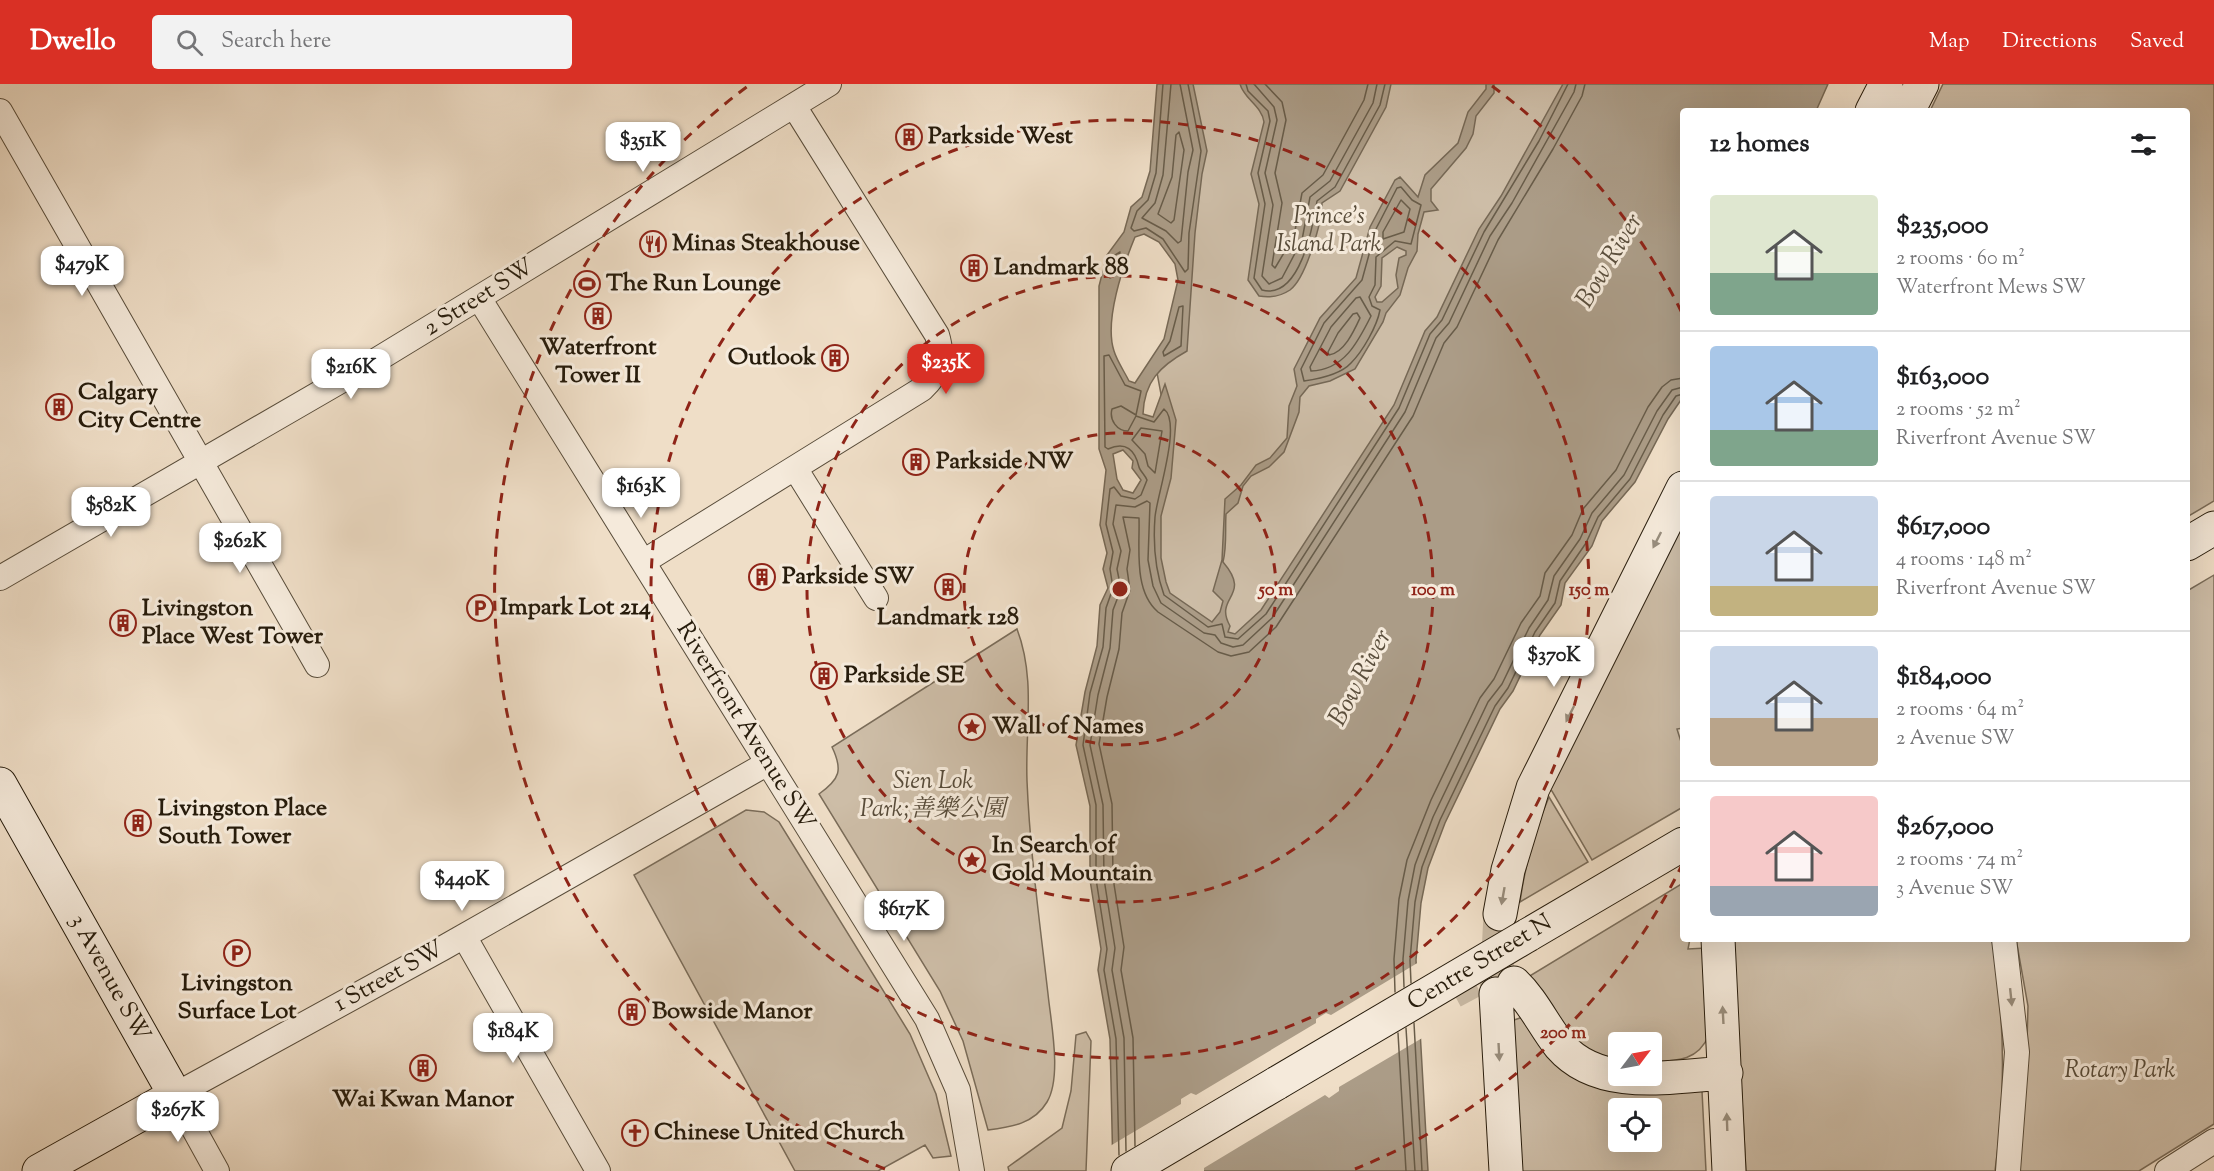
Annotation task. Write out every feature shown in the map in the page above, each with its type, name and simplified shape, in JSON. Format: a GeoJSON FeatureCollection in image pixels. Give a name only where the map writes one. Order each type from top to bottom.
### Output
{"type":"FeatureCollection","features":[{"type":"Feature","properties":{"kind":"main road"},"geometry":{"type":"LineString","coordinates":[[1874,108],[1886,84]]}},
{"type":"Feature","properties":{"kind":"main road"},"geometry":{"type":"LineString","coordinates":[[1910,108],[1922,84]]}},
{"type":"Feature","properties":{"kind":"main road"},"geometry":{"type":"LineString","coordinates":[[1500,914],[1508,870],[1533,788],[1680,494]]}},
{"type":"Feature","properties":{"kind":"main road"},"geometry":{"type":"LineString","coordinates":[[2190,542],[2214,528]]}},
{"type":"Feature","properties":{"kind":"main road","name":"3 Avenue SW"},"geometry":{"type":"LineString","coordinates":[[0,784],[175,1095]]}},
{"type":"Feature","properties":{"kind":"main road","name":"Centre Street N"},"geometry":{"type":"LineString","coordinates":[[1128,1171],[1680,846]]}},
{"type":"Feature","properties":{"kind":"main road"},"geometry":{"type":"LineString","coordinates":[[1719,942],[1729,1171]]}},
{"type":"Feature","properties":{"kind":"main road"},"geometry":{"type":"LineString","coordinates":[[1506,1171],[1505,988],[1563,1048],[1587,1066],[1614,1075],[1637,1078],[1726,1073]]}},
{"type":"Feature","properties":{"kind":"main road","name":"1 Street SW"},"geometry":{"type":"LineString","coordinates":[[39,1171],[175,1095]]}},
{"type":"Feature","properties":{"kind":"street","name":"2 Street SW"},"geometry":{"type":"LineString","coordinates":[[0,578],[375,361],[829,84]]}},
{"type":"Feature","properties":{"kind":"street"},"geometry":{"type":"LineString","coordinates":[[643,562],[922,389],[936,374],[942,355],[937,336],[794,106]]}},
{"type":"Feature","properties":{"kind":"street"},"geometry":{"type":"LineString","coordinates":[[0,111],[316,665]]}},
{"type":"Feature","properties":{"kind":"street","name":"Riverfront Avenue SW"},"geometry":{"type":"LineString","coordinates":[[479,297],[927,1019],[958,1090],[972,1171]]}},
{"type":"Feature","properties":{"kind":"street"},"geometry":{"type":"LineString","coordinates":[[795,468],[876,598]]}},
{"type":"Feature","properties":{"kind":"street","name":"1 Street SW"},"geometry":{"type":"LineString","coordinates":[[175,1095],[464,936],[768,763]]}},
{"type":"Feature","properties":{"kind":"street"},"geometry":{"type":"LineString","coordinates":[[464,936],[598,1171]]}},
{"type":"Feature","properties":{"kind":"street"},"geometry":{"type":"LineString","coordinates":[[2004,942],[2017,1052],[2008,1171]]}},
{"type":"Feature","properties":{"kind":"street","name":"3 Avenue SW"},"geometry":{"type":"LineString","coordinates":[[175,1095],[217,1171]]}},
{"type":"Feature","properties":{"kind":"street"},"geometry":{"type":"LineString","coordinates":[[2167,1171],[2214,1141]]}},
{"type":"Feature","properties":{"kind":"green space","name":"Prince's Island Park"},"geometry":{"type":"Polygon","coordinates":[[[1184,84],[1569,84],[1399,408],[1268,618],[1236,644],[1166,597],[1155,561],[1169,437],[1155,362],[1180,314],[1184,84]]]}},
{"type":"Feature","properties":{"kind":"green space"},"geometry":{"type":"Polygon","coordinates":[[[1943,84],[2214,84],[2214,501],[2190,515],[2190,108],[1931,108],[1943,84]]]}},
{"type":"Feature","properties":{"kind":"green space"},"geometry":{"type":"Polygon","coordinates":[[[1680,523],[1680,728],[1677,729],[1680,738],[1680,809],[1592,860],[1552,791],[1548,789],[1680,523]]]}},
{"type":"Feature","properties":{"kind":"green space","name":"Rotary Park"},"geometry":{"type":"Polygon","coordinates":[[[2214,575],[2214,1124],[2139,1171],[2019,1171],[2026,1077],[2028,1006],[2017,942],[2190,942],[2190,589],[2214,575]]]}},
{"type":"Feature","properties":{"kind":"green space","name":"Sien Lok Park;善樂公園"},"geometry":{"type":"Polygon","coordinates":[[[1017,629],[1023,648],[1028,685],[1028,808],[1055,1064],[1054,1079],[1047,1102],[1036,1115],[1013,1126],[988,1130],[963,1041],[940,991],[819,794],[831,784],[838,774],[838,762],[832,747],[1017,629]]]}},
{"type":"Feature","properties":{"kind":"green space"},"geometry":{"type":"Polygon","coordinates":[[[1549,797],[1588,862],[1520,902],[1531,848],[1549,797]]]}},
{"type":"Feature","properties":{"kind":"green space","name":"Sien Lok Park;善樂公園"},"geometry":{"type":"Polygon","coordinates":[[[746,810],[764,812],[779,822],[910,1034],[936,1094],[951,1156],[933,1158],[925,1145],[878,1171],[795,1171],[634,875],[746,810]]]}},
{"type":"Feature","properties":{"kind":"green space"},"geometry":{"type":"Polygon","coordinates":[[[1680,885],[1680,942],[1689,942],[1688,949],[1706,948],[1709,1035],[1704,1044],[1693,1055],[1686,1058],[1662,1062],[1662,1032],[1608,1032],[1608,1058],[1589,1051],[1566,1032],[1528,977],[1680,885]]]}},
{"type":"Feature","properties":{"kind":"green space"},"geometry":{"type":"Polygon","coordinates":[[[1733,942],[1992,942],[2002,1026],[2001,1113],[1995,1171],[1746,1171],[1733,942]]]}},
{"type":"Feature","properties":{"kind":"green space"},"geometry":{"type":"Polygon","coordinates":[[[1523,1017],[1546,1051],[1608,1066],[1608,1086],[1662,1086],[1662,1079],[1699,1088],[1702,1091],[1706,1171],[1521,1171],[1511,1021],[1523,1017]]]}},
{"type":"Feature","properties":{"kind":"green space"},"geometry":{"type":"Polygon","coordinates":[[[1086,1032],[1091,1041],[1086,1171],[1009,1171],[1008,1167],[1062,1128],[1071,1091],[1076,1035],[1086,1032]]]}},
{"type":"Feature","properties":{"kind":"water","name":"Bow River"},"geometry":{"type":"Polygon","coordinates":[[[1157,84],[1193,84],[1207,151],[1195,233],[1187,351],[1161,369],[1155,376],[1146,393],[1143,414],[1153,417],[1165,384],[1176,420],[1171,478],[1161,516],[1161,558],[1170,593],[1212,622],[1220,612],[1223,601],[1213,591],[1222,560],[1225,499],[1241,485],[1256,465],[1270,458],[1287,438],[1289,406],[1297,386],[1294,369],[1320,318],[1356,278],[1370,227],[1395,180],[1400,177],[1418,197],[1425,175],[1458,143],[1468,112],[1486,89],[1486,84],[1494,84],[1494,93],[1476,116],[1473,134],[1466,148],[1431,189],[1431,201],[1438,210],[1424,212],[1418,234],[1417,251],[1408,268],[1400,295],[1386,313],[1355,369],[1330,381],[1309,386],[1300,397],[1299,412],[1284,452],[1269,467],[1251,476],[1243,486],[1238,503],[1226,514],[1223,562],[1231,574],[1234,590],[1226,608],[1226,616],[1230,626],[1228,632],[1235,634],[1261,610],[1394,405],[1425,331],[1437,317],[1479,229],[1501,196],[1563,84],[1828,84],[1817,108],[1680,108],[1680,401],[1668,419],[1635,482],[1602,521],[1592,546],[1565,583],[1561,605],[1540,635],[1513,691],[1500,709],[1445,823],[1428,868],[1421,903],[1416,960],[1428,1171],[1113,1171],[1110,1039],[1098,970],[1101,949],[1090,880],[1090,806],[1076,745],[1085,692],[1097,646],[1100,605],[1108,588],[1103,569],[1107,553],[1100,525],[1106,470],[1099,449],[1099,286],[1107,255],[1124,232],[1131,207],[1142,197],[1150,171],[1157,84]],[[1144,234],[1135,237],[1125,263],[1116,294],[1111,325],[1115,355],[1129,381],[1135,383],[1164,339],[1178,280],[1175,264],[1159,242],[1144,234]],[[1397,247],[1382,258],[1381,286],[1375,297],[1377,302],[1382,302],[1398,288],[1396,275],[1399,258],[1406,255],[1406,251],[1397,247]],[[1123,450],[1113,454],[1117,479],[1123,490],[1133,493],[1141,480],[1132,468],[1133,461],[1123,450]]]}},
{"type":"Feature","properties":{"kind":"water"},"geometry":{"type":"Polygon","coordinates":[[[1240,84],[1391,84],[1386,107],[1340,191],[1322,203],[1316,236],[1302,274],[1290,290],[1275,296],[1259,296],[1248,280],[1259,204],[1251,174],[1264,122],[1260,111],[1245,94],[1240,84]]]}},
{"type":"Feature","properties":{"kind":"pier"},"geometry":{"type":"Polygon","coordinates":[[[1419,962],[1424,1037],[1339,1087],[1339,1091],[1329,1098],[1325,1095],[1204,1168],[1204,1171],[1110,1171],[1110,1146],[1181,1104],[1181,1099],[1191,1093],[1196,1095],[1316,1023],[1316,1019],[1326,1013],[1331,1015],[1419,962]]]}},
{"type":"Feature","properties":{"kind":"tunnel"},"geometry":{"type":"LineString","coordinates":[[1496,994],[1500,914]]}},
{"type":"Feature","properties":{"kind":"tunnel"},"geometry":{"type":"LineString","coordinates":[[1455,996],[1496,974]]}},
{"type":"Feature","properties":{"kind":"place","name":"Parkside West"},"geometry":{"type":"Point","coordinates":[909,137]}},
{"type":"Feature","properties":{"kind":"place","name":"Minas Steakhouse"},"geometry":{"type":"Point","coordinates":[653,244]}},
{"type":"Feature","properties":{"kind":"place","name":"Landmark 88"},"geometry":{"type":"Point","coordinates":[974,268]}},
{"type":"Feature","properties":{"kind":"place","name":"The Run Lounge"},"geometry":{"type":"Point","coordinates":[587,284]}},
{"type":"Feature","properties":{"kind":"place","name":"Waterfront Tower II"},"geometry":{"type":"Point","coordinates":[598,316]}},
{"type":"Feature","properties":{"kind":"place","name":"Outlook"},"geometry":{"type":"Point","coordinates":[835,358]}},
{"type":"Feature","properties":{"kind":"place","name":"Calgary City Centre"},"geometry":{"type":"Point","coordinates":[59,407]}},
{"type":"Feature","properties":{"kind":"place","name":"Parkside NW"},"geometry":{"type":"Point","coordinates":[916,462]}},
{"type":"Feature","properties":{"kind":"place","name":"Parkside SW"},"geometry":{"type":"Point","coordinates":[762,577]}},
{"type":"Feature","properties":{"kind":"place","name":"Landmark 128"},"geometry":{"type":"Point","coordinates":[948,587]}},
{"type":"Feature","properties":{"kind":"place","name":"Impark Lot 214"},"geometry":{"type":"Point","coordinates":[480,608]}},
{"type":"Feature","properties":{"kind":"place","name":"Livingston Place West Tower"},"geometry":{"type":"Point","coordinates":[123,623]}},
{"type":"Feature","properties":{"kind":"place","name":"Parkside SE"},"geometry":{"type":"Point","coordinates":[824,676]}},
{"type":"Feature","properties":{"kind":"place","name":"Wall of Names"},"geometry":{"type":"Point","coordinates":[972,727]}},
{"type":"Feature","properties":{"kind":"place","name":"Livingston Place South Tower"},"geometry":{"type":"Point","coordinates":[138,823]}},
{"type":"Feature","properties":{"kind":"place","name":"In Search of Gold Mountain"},"geometry":{"type":"Point","coordinates":[972,860]}},
{"type":"Feature","properties":{"kind":"place","name":"Livingston Surface Lot"},"geometry":{"type":"Point","coordinates":[237,953]}},
{"type":"Feature","properties":{"kind":"place","name":"Bowside Manor"},"geometry":{"type":"Point","coordinates":[632,1012]}},
{"type":"Feature","properties":{"kind":"place","name":"Wai Kwan Manor"},"geometry":{"type":"Point","coordinates":[423,1068]}},
{"type":"Feature","properties":{"kind":"place","name":"Chinese United Church"},"geometry":{"type":"Point","coordinates":[635,1133]}}]}
